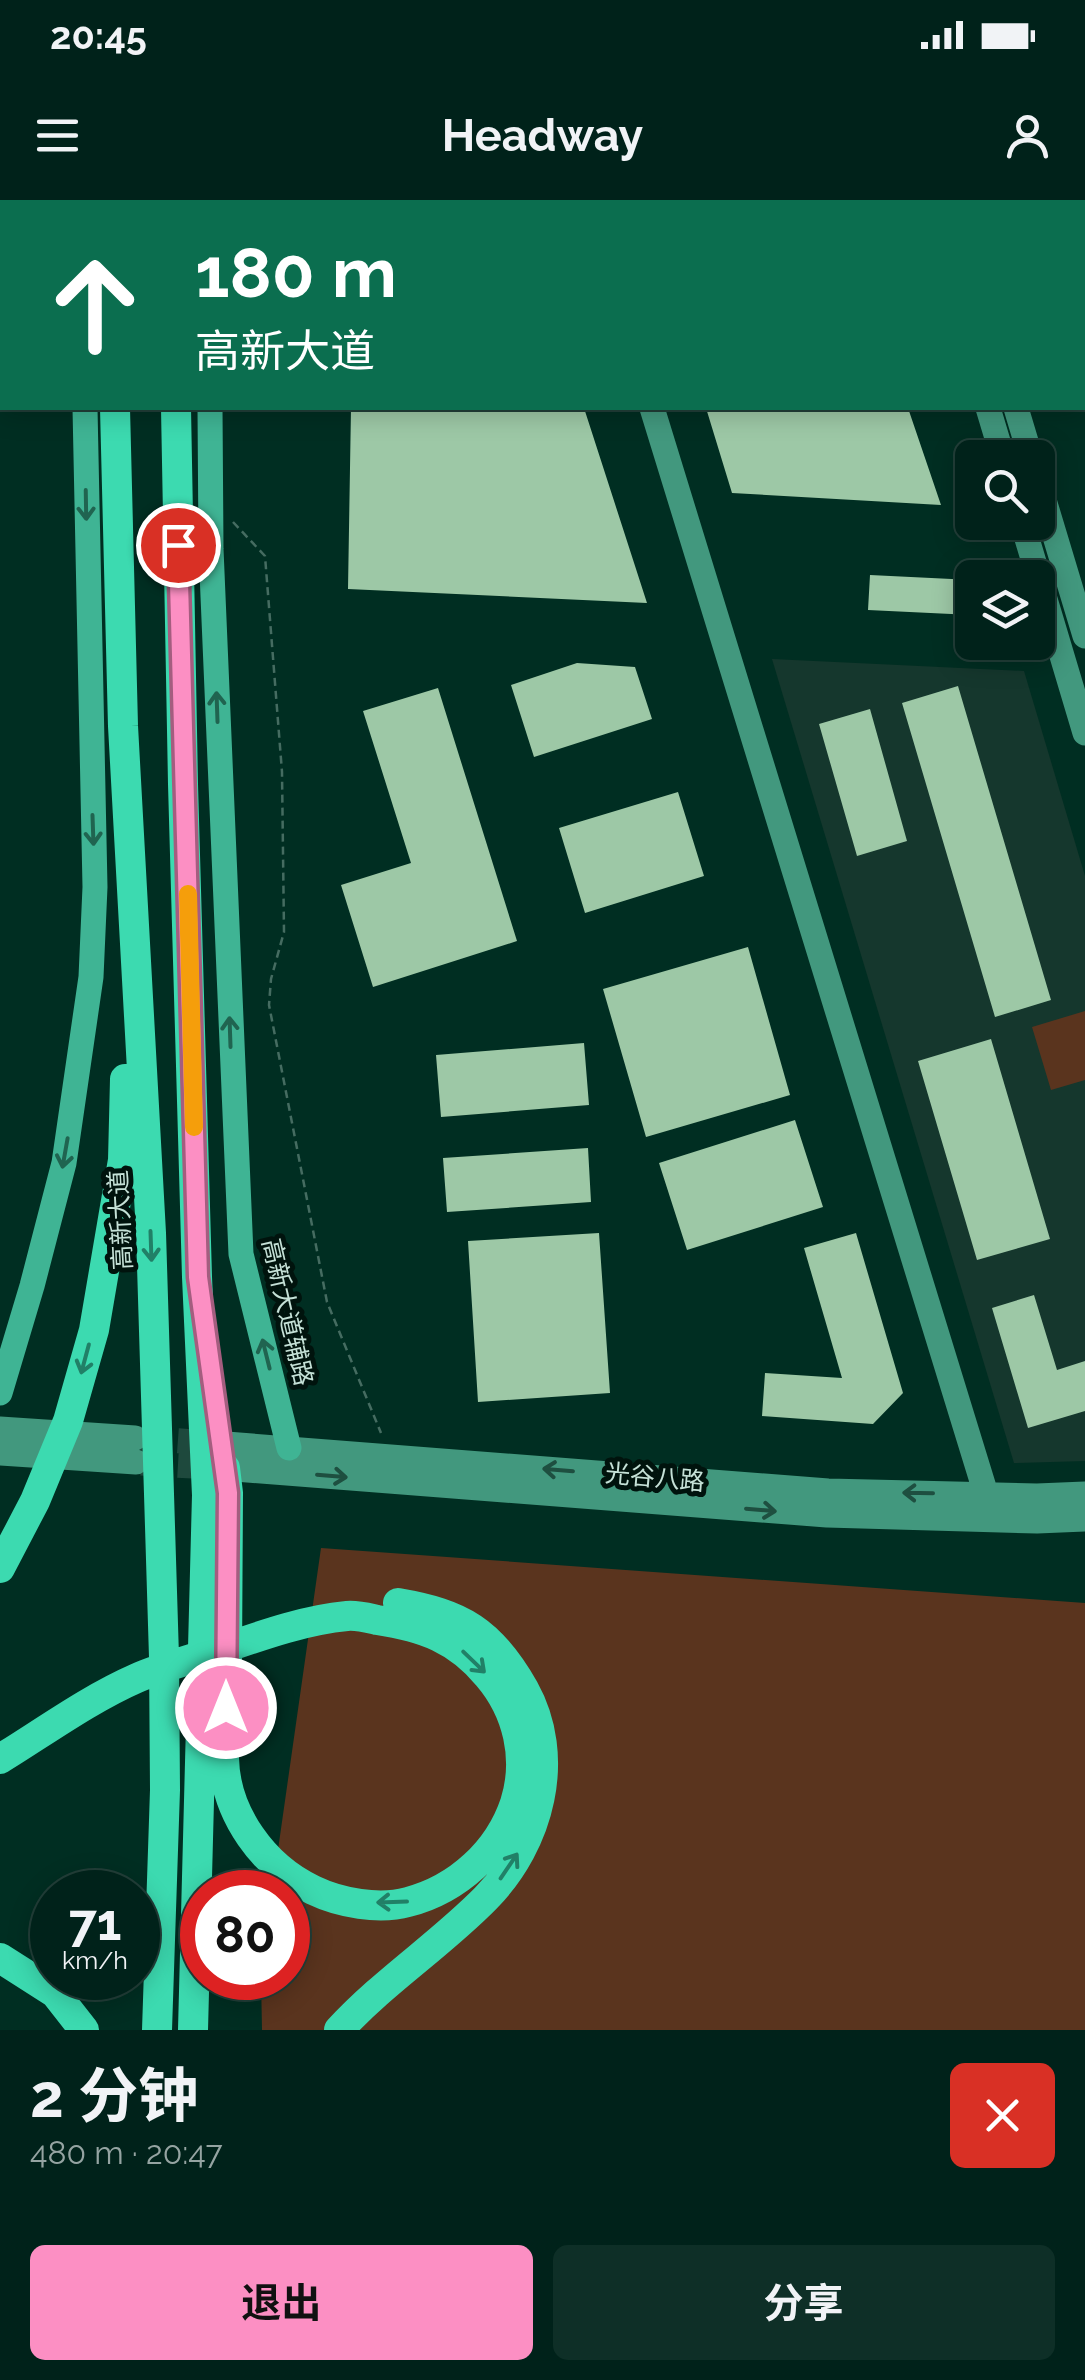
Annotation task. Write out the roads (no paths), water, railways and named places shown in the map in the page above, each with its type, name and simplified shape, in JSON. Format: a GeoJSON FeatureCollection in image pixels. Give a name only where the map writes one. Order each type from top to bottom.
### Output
{"type":"FeatureCollection","features":[{"type":"Feature","properties":{"kind":"highway","name":"高新大道"},"geometry":{"type":"LineString","coordinates":[[115,410],[123,726],[144,1098],[159,1488],[165,1790],[157,2030]]}},
{"type":"Feature","properties":{"kind":"highway"},"geometry":{"type":"LineString","coordinates":[[0,1760],[136,1678],[262,1635],[350,1616],[420,1626],[471,1655],[502,1693],[516,1726],[522,1766],[515,1803],[497,1842],[468,1872],[436,1892],[405,1903],[336,1901],[298,1883],[270,1861],[250,1838],[227,1778],[226,1708],[223,1486],[198,1277],[176,410]]}},
{"type":"Feature","properties":{"kind":"highway"},"geometry":{"type":"LineString","coordinates":[[0,1568],[35,1501],[68,1421],[94,1330],[123,1160],[123,726]]}},
{"type":"Feature","properties":{"kind":"highway"},"geometry":{"type":"LineString","coordinates":[[144,1098],[194,1098]]}},
{"type":"Feature","properties":{"kind":"highway"},"geometry":{"type":"LineString","coordinates":[[193,2030],[198,1772],[223,1486]]}},
{"type":"Feature","properties":{"kind":"highway"},"geometry":{"type":"LineString","coordinates":[[0,1741],[125,1668],[269,1615],[326,1602],[375,1599],[420,1607],[455,1616],[488,1640],[513,1669],[533,1705],[544,1744],[542,1796],[525,1843],[488,1896],[339,2030]]}},
{"type":"Feature","properties":{"kind":"highway"},"geometry":{"type":"LineString","coordinates":[[0,1958],[55,1993],[84,2030]]}},
{"type":"Feature","properties":{"kind":"main road"},"geometry":{"type":"LineString","coordinates":[[0,1393],[64,1164],[91,976],[95,887],[85,410]]}},
{"type":"Feature","properties":{"kind":"main road","name":"高新大道辅路"},"geometry":{"type":"LineString","coordinates":[[210,410],[212,549],[241,1254],[289,1448]]}},
{"type":"Feature","properties":{"kind":"main road"},"geometry":{"type":"LineString","coordinates":[[182,681],[212,549]]}},
{"type":"Feature","properties":{"kind":"street"},"geometry":{"type":"LineString","coordinates":[[653,410],[990,1507]]}},
{"type":"Feature","properties":{"kind":"street"},"geometry":{"type":"LineString","coordinates":[[989,410],[998,440]]}},
{"type":"Feature","properties":{"kind":"street"},"geometry":{"type":"LineString","coordinates":[[1017,410],[1026,440]]}},
{"type":"Feature","properties":{"kind":"street"},"geometry":{"type":"LineString","coordinates":[[1055,536],[1085,636]]}},
{"type":"Feature","properties":{"kind":"street"},"geometry":{"type":"LineString","coordinates":[[1027,540],[1085,733]]}},
{"type":"Feature","properties":{"kind":"street"},"geometry":{"type":"LineString","coordinates":[[0,1429],[135,1450],[0,1453]]}},
{"type":"Feature","properties":{"kind":"street","name":"光谷八路"},"geometry":{"type":"LineString","coordinates":[[226,1444],[828,1491],[1085,1519]]}},
{"type":"Feature","properties":{"kind":"street","name":"光谷八路"},"geometry":{"type":"LineString","coordinates":[[223,1486],[827,1516],[990,1507],[1085,1494]]}},
{"type":"Feature","properties":{"kind":"tunnel"},"geometry":{"type":"LineString","coordinates":[[141,1438],[221,1444]]}},
{"type":"Feature","properties":{"kind":"tunnel"},"geometry":{"type":"LineString","coordinates":[[141,1463],[226,1468]]}}]}
